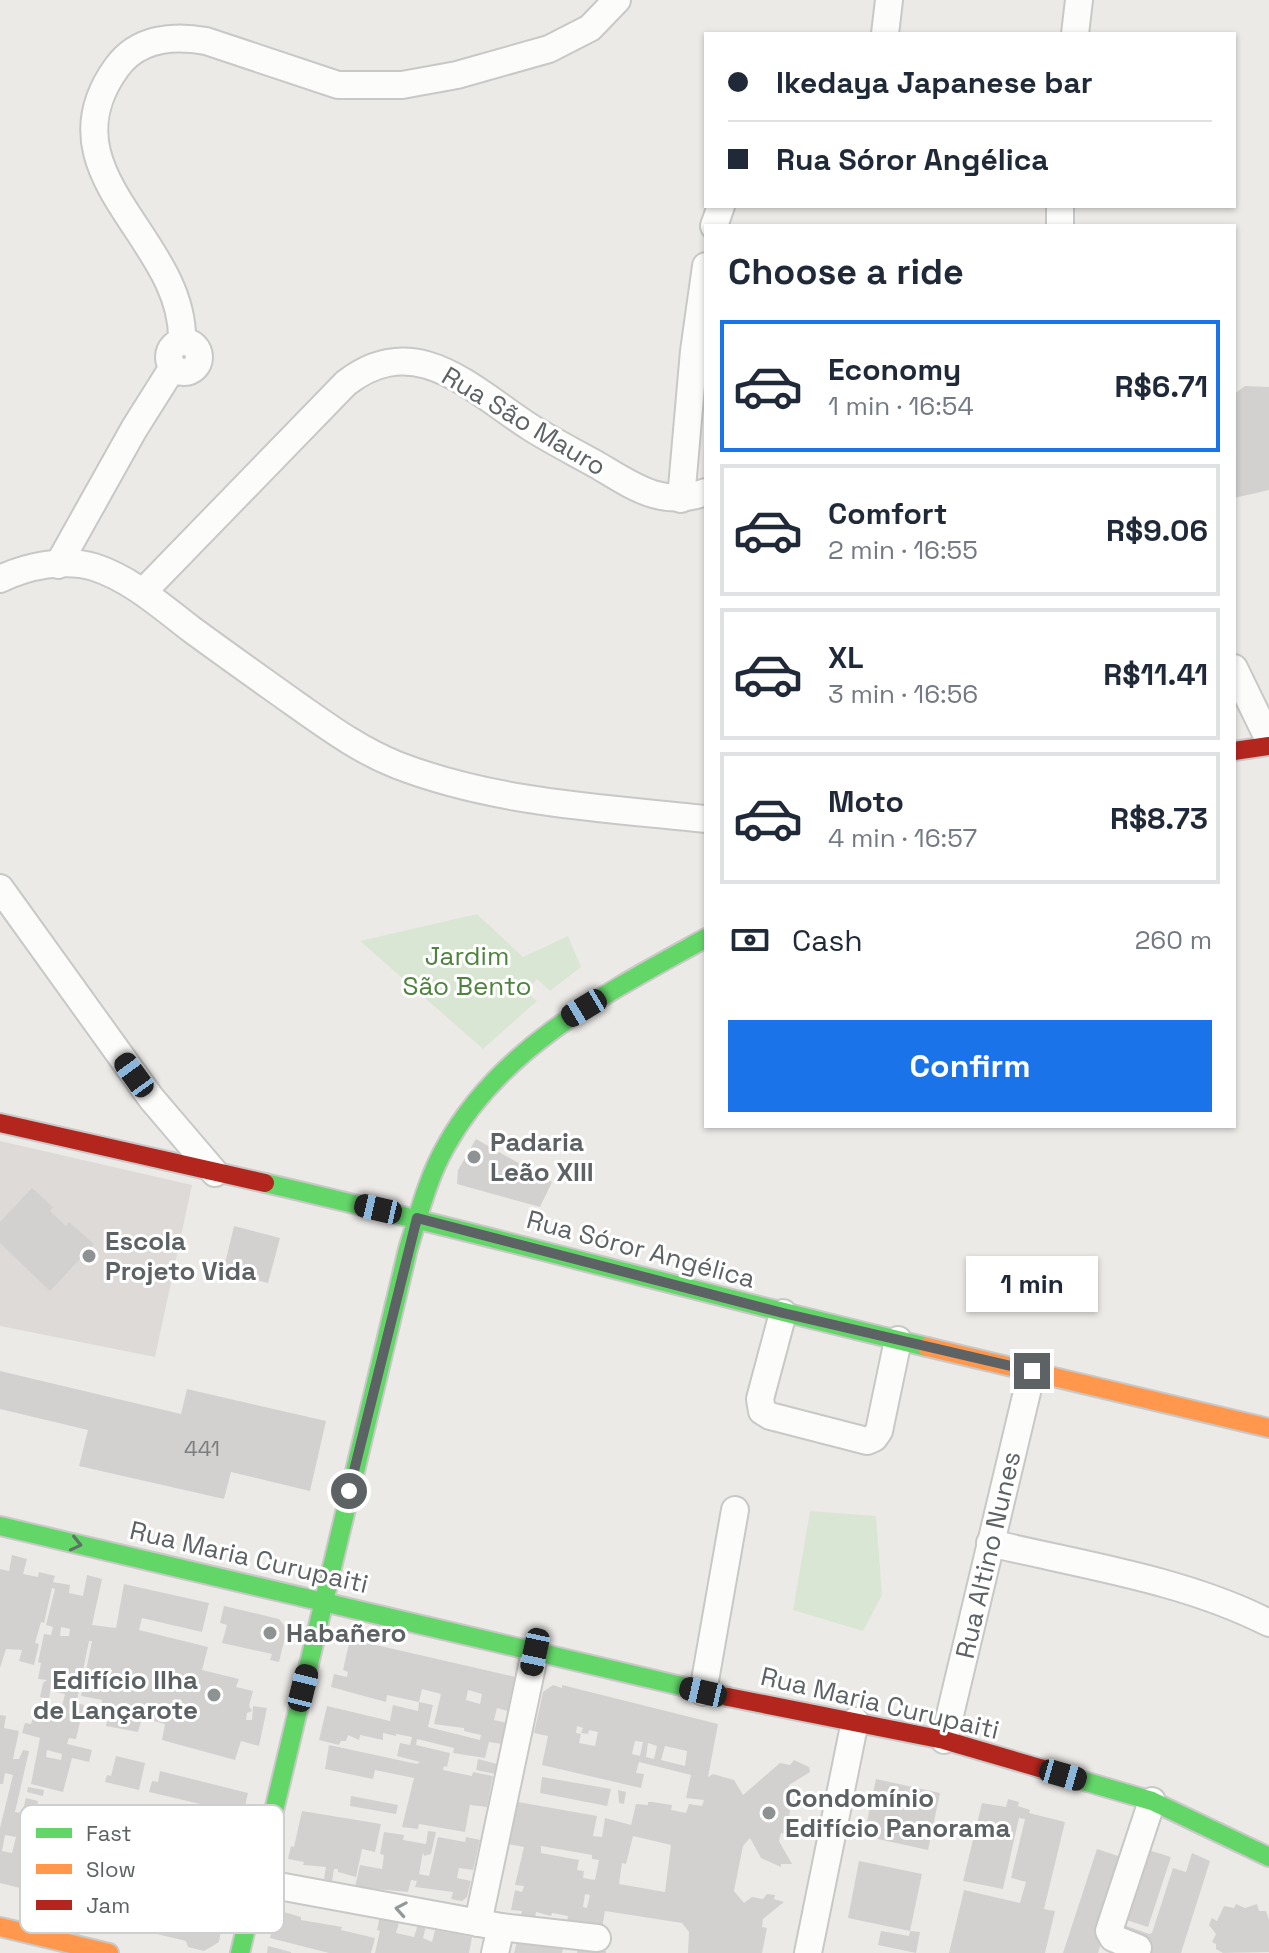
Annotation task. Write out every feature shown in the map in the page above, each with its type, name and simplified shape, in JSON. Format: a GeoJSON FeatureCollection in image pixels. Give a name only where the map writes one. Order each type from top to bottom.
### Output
{"type":"FeatureCollection","features":[{"type":"Feature","properties":{"kind":"street"},"geometry":{"type":"LineString","coordinates":[[885,32],[889,0]]}},
{"type":"Feature","properties":{"kind":"street"},"geometry":{"type":"LineString","coordinates":[[1075,32],[1079,0]]}},
{"type":"Feature","properties":{"kind":"street"},"geometry":{"type":"LineString","coordinates":[[58,565],[141,417],[173,367],[185,372],[193,369],[198,362],[198,349],[191,343],[182,342],[181,318],[175,296],[159,262],[102,172],[94,144],[95,110],[106,83],[123,60],[138,47],[161,39],[184,37],[206,41],[338,85],[402,85],[457,75],[549,49],[590,28],[614,1]]}},
{"type":"Feature","properties":{"kind":"street"},"geometry":{"type":"LineString","coordinates":[[694,496],[694,351],[704,280]]}},
{"type":"Feature","properties":{"kind":"street","name":"Rua São Mauro"},"geometry":{"type":"LineString","coordinates":[[143,592],[346,383],[370,367],[392,361],[436,367],[634,487],[661,497],[694,496]]}},
{"type":"Feature","properties":{"kind":"street"},"geometry":{"type":"LineString","coordinates":[[0,579],[20,570],[58,565],[95,568],[143,592],[352,743],[440,780],[522,798],[704,819]]}},
{"type":"Feature","properties":{"kind":"street"},"geometry":{"type":"LineString","coordinates":[[1236,672],[1269,740]]}},
{"type":"Feature","properties":{"kind":"street"},"geometry":{"type":"LineString","coordinates":[[1236,751],[1269,746]]}},
{"type":"Feature","properties":{"kind":"street"},"geometry":{"type":"LineString","coordinates":[[0,888],[151,1098],[215,1173]]}},
{"type":"Feature","properties":{"kind":"street"},"geometry":{"type":"LineString","coordinates":[[275,1805],[417,1218],[444,1148],[490,1086],[520,1055],[563,1020],[704,939]]}},
{"type":"Feature","properties":{"kind":"street","name":"Rua Sóror Angélica"},"geometry":{"type":"LineString","coordinates":[[0,1123],[417,1218],[783,1313],[1269,1428]]}},
{"type":"Feature","properties":{"kind":"street"},"geometry":{"type":"LineString","coordinates":[[783,1313],[760,1399],[762,1411],[770,1416],[867,1441],[879,1431],[898,1340]]}},
{"type":"Feature","properties":{"kind":"street","name":"Rua Altino Nunes"},"geometry":{"type":"LineString","coordinates":[[944,1740],[1032,1371]]}},
{"type":"Feature","properties":{"kind":"street"},"geometry":{"type":"LineString","coordinates":[[703,1692],[735,1510]]}},
{"type":"Feature","properties":{"kind":"street","name":"Rua Maria Curupaiti"},"geometry":{"type":"LineString","coordinates":[[0,1526],[703,1692],[944,1740],[1152,1801],[1269,1857]]}},
{"type":"Feature","properties":{"kind":"street"},"geometry":{"type":"LineString","coordinates":[[990,1543],[1190,1591],[1245,1610],[1269,1623]]}},
{"type":"Feature","properties":{"kind":"street"},"geometry":{"type":"LineString","coordinates":[[491,1934],[535,1652]]}},
{"type":"Feature","properties":{"kind":"street"},"geometry":{"type":"LineString","coordinates":[[808,1953],[855,1721]]}},
{"type":"Feature","properties":{"kind":"street"},"geometry":{"type":"LineString","coordinates":[[1138,1948],[1113,1938],[1109,1931],[1152,1801]]}},
{"type":"Feature","properties":{"kind":"street"},"geometry":{"type":"LineString","coordinates":[[284,1888],[491,1934],[597,1938]]}},
{"type":"Feature","properties":{"kind":"street"},"geometry":{"type":"LineString","coordinates":[[240,1953],[245,1933]]}},
{"type":"Feature","properties":{"kind":"street"},"geometry":{"type":"LineString","coordinates":[[10,1937],[109,1953]]}},
{"type":"Feature","properties":{"kind":"shaded area","name":"Escola Projeto Vida"},"geometry":{"type":"Polygon","coordinates":[[[0,1141],[192,1185],[155,1357],[0,1326],[0,1141]]]}},
{"type":"Feature","properties":{"kind":"green space","name":"Jardim São Bento"},"geometry":{"type":"Polygon","coordinates":[[[477,914],[523,957],[568,936],[581,967],[550,991],[537,979],[526,992],[537,1001],[483,1049],[360,941],[477,914]]]}},
{"type":"Feature","properties":{"kind":"green space"},"geometry":{"type":"Polygon","coordinates":[[[810,1511],[876,1516],[882,1595],[863,1631],[793,1610],[810,1511]]]}},
{"type":"Feature","properties":{"kind":"building"},"geometry":{"type":"Polygon","coordinates":[[[1245,386],[1269,387],[1269,490],[1236,498],[1236,393],[1245,386]]]}},
{"type":"Feature","properties":{"kind":"building"},"geometry":{"type":"Polygon","coordinates":[[[476,1139],[552,1182],[540,1207],[457,1184],[458,1170],[476,1139]]]}},
{"type":"Feature","properties":{"kind":"building"},"geometry":{"type":"Polygon","coordinates":[[[32,1188],[53,1207],[50,1211],[66,1226],[69,1222],[94,1244],[50,1291],[0,1243],[0,1222],[32,1188]]]}},
{"type":"Feature","properties":{"kind":"building"},"geometry":{"type":"Polygon","coordinates":[[[234,1226],[280,1238],[268,1283],[223,1272],[234,1226]]]}},
{"type":"Feature","properties":{"kind":"building"},"geometry":{"type":"Polygon","coordinates":[[[0,1371],[181,1414],[187,1389],[326,1421],[310,1491],[231,1472],[224,1499],[79,1466],[88,1430],[0,1409],[0,1371]]]}},
{"type":"Feature","properties":{"kind":"building"},"geometry":{"type":"Polygon","coordinates":[[[12,1555],[27,1559],[23,1574],[38,1577],[39,1572],[55,1576],[53,1582],[70,1585],[69,1593],[83,1596],[87,1575],[102,1579],[92,1625],[116,1628],[124,1584],[209,1603],[202,1632],[142,1618],[139,1630],[208,1647],[202,1670],[239,1679],[236,1687],[253,1691],[249,1706],[252,1711],[247,1713],[246,1720],[252,1720],[253,1706],[267,1708],[259,1746],[241,1741],[235,1760],[162,1740],[165,1724],[142,1718],[138,1732],[106,1726],[109,1711],[101,1709],[102,1700],[81,1696],[92,1641],[89,1641],[77,1700],[72,1699],[69,1713],[74,1714],[76,1703],[84,1705],[76,1739],[69,1738],[67,1744],[92,1750],[89,1762],[72,1758],[63,1792],[31,1784],[40,1738],[22,1733],[25,1723],[31,1724],[33,1718],[44,1721],[47,1706],[59,1709],[55,1722],[58,1722],[65,1694],[56,1692],[56,1678],[52,1677],[49,1699],[40,1697],[43,1683],[47,1680],[38,1679],[44,1634],[51,1635],[53,1627],[46,1625],[55,1589],[52,1588],[44,1623],[41,1622],[35,1643],[39,1644],[34,1665],[19,1661],[22,1650],[6,1649],[0,1668],[0,1569],[9,1571],[12,1555]],[[61,1627],[60,1636],[69,1636],[70,1629],[61,1627]],[[47,1750],[46,1757],[61,1760],[62,1754],[47,1750]]]}},
{"type":"Feature","properties":{"kind":"building"},"geometry":{"type":"Polygon","coordinates":[[[224,1606],[279,1619],[287,1629],[279,1662],[270,1660],[272,1654],[222,1643],[227,1625],[220,1623],[224,1606]]]}},
{"type":"Feature","properties":{"kind":"building"},"geometry":{"type":"Polygon","coordinates":[[[350,1639],[516,1677],[508,1711],[497,1708],[494,1720],[507,1723],[502,1744],[489,1742],[485,1758],[453,1753],[454,1748],[417,1739],[416,1745],[450,1753],[447,1767],[444,1766],[443,1770],[472,1776],[473,1772],[493,1776],[487,1807],[470,1805],[465,1832],[419,1824],[418,1829],[402,1827],[414,1778],[375,1770],[373,1779],[325,1769],[329,1745],[417,1764],[420,1762],[397,1756],[400,1743],[410,1745],[412,1737],[383,1733],[383,1740],[360,1735],[359,1740],[348,1735],[346,1741],[341,1741],[339,1745],[319,1740],[327,1706],[390,1721],[393,1705],[418,1711],[419,1702],[387,1695],[386,1702],[331,1687],[334,1674],[347,1677],[348,1672],[343,1670],[350,1639]],[[422,1689],[419,1702],[433,1705],[428,1727],[480,1740],[481,1735],[464,1731],[464,1728],[434,1724],[441,1694],[422,1689]],[[468,1690],[466,1700],[480,1704],[482,1694],[468,1690]]]}},
{"type":"Feature","properties":{"kind":"building"},"geometry":{"type":"Polygon","coordinates":[[[553,1685],[562,1688],[562,1685],[718,1724],[708,1777],[713,1774],[734,1780],[743,1795],[780,1763],[790,1765],[794,1760],[809,1767],[810,1772],[789,1785],[788,1793],[793,1794],[786,1834],[781,1833],[779,1841],[792,1864],[781,1864],[781,1867],[761,1858],[750,1838],[743,1846],[734,1891],[744,1903],[752,1897],[763,1899],[767,1894],[775,1895],[774,1899],[784,1902],[763,1919],[762,1927],[767,1928],[762,1953],[688,1953],[689,1932],[682,1923],[605,1911],[602,1928],[567,1922],[568,1916],[536,1912],[535,1918],[521,1915],[522,1911],[511,1910],[515,1890],[522,1892],[524,1886],[515,1885],[524,1847],[508,1844],[518,1802],[597,1816],[593,1836],[602,1837],[605,1818],[631,1825],[636,1804],[648,1805],[652,1802],[672,1805],[671,1810],[686,1813],[689,1804],[702,1806],[704,1800],[686,1798],[691,1775],[639,1762],[636,1773],[644,1774],[641,1788],[542,1765],[548,1736],[534,1733],[543,1692],[553,1685]],[[577,1726],[576,1733],[581,1734],[579,1743],[595,1746],[598,1732],[589,1730],[588,1734],[581,1733],[583,1728],[577,1726]],[[635,1741],[632,1754],[640,1756],[643,1742],[635,1741]],[[648,1743],[646,1757],[654,1759],[657,1746],[648,1743]],[[665,1746],[661,1760],[685,1766],[687,1751],[665,1746]],[[633,1836],[626,1864],[622,1863],[619,1884],[665,1892],[671,1845],[633,1836]],[[541,1846],[541,1853],[579,1860],[577,1870],[584,1871],[583,1878],[595,1880],[599,1860],[592,1859],[592,1855],[541,1846]],[[585,1894],[583,1907],[587,1908],[590,1895],[585,1894]]]}},
{"type":"Feature","properties":{"kind":"building"},"geometry":{"type":"Polygon","coordinates":[[[0,1715],[6,1716],[4,1728],[19,1731],[13,1759],[19,1759],[23,1750],[29,1751],[15,1812],[20,1813],[20,1888],[0,1883],[0,1828],[13,1775],[5,1773],[3,1784],[0,1784],[0,1715]],[[5,1835],[2,1851],[12,1853],[16,1837],[5,1835]]]}},
{"type":"Feature","properties":{"kind":"building"},"geometry":{"type":"Polygon","coordinates":[[[116,1756],[145,1763],[139,1790],[105,1782],[107,1775],[111,1776],[116,1756]]]}},
{"type":"Feature","properties":{"kind":"building"},"geometry":{"type":"Polygon","coordinates":[[[478,1759],[497,1764],[495,1774],[476,1770],[478,1759]]]}},
{"type":"Feature","properties":{"kind":"building"},"geometry":{"type":"Polygon","coordinates":[[[160,1771],[248,1793],[245,1805],[205,1805],[149,1792],[152,1781],[158,1782],[160,1771]]]}},
{"type":"Feature","properties":{"kind":"building"},"geometry":{"type":"Polygon","coordinates":[[[542,1777],[611,1789],[607,1806],[540,1793],[542,1777]]]}},
{"type":"Feature","properties":{"kind":"building"},"geometry":{"type":"Polygon","coordinates":[[[876,1779],[940,1793],[928,1850],[864,1836],[876,1779]]]}},
{"type":"Feature","properties":{"kind":"building"},"geometry":{"type":"Polygon","coordinates":[[[28,1787],[44,1790],[43,1796],[27,1792],[28,1787]]]}},
{"type":"Feature","properties":{"kind":"building"},"geometry":{"type":"Polygon","coordinates":[[[618,1790],[626,1792],[624,1804],[619,1803],[618,1790]]]}},
{"type":"Feature","properties":{"kind":"building"},"geometry":{"type":"Polygon","coordinates":[[[351,1796],[398,1805],[396,1814],[350,1806],[351,1796]]]}},
{"type":"Feature","properties":{"kind":"building"},"geometry":{"type":"Polygon","coordinates":[[[26,1798],[38,1801],[37,1805],[24,1805],[26,1798]]]}},
{"type":"Feature","properties":{"kind":"building"},"geometry":{"type":"Polygon","coordinates":[[[1008,1799],[1019,1802],[1018,1806],[1030,1810],[1029,1813],[1065,1822],[1044,1909],[1055,1911],[1045,1953],[949,1953],[964,1890],[1020,1903],[1026,1882],[1011,1878],[1025,1819],[1019,1818],[1003,1889],[963,1881],[982,1803],[1006,1807],[1008,1799]]]}},
{"type":"Feature","properties":{"kind":"building"},"geometry":{"type":"Polygon","coordinates":[[[302,1811],[381,1824],[375,1852],[362,1849],[356,1877],[334,1869],[332,1881],[324,1879],[326,1867],[303,1865],[304,1862],[288,1859],[302,1811]]]}},
{"type":"Feature","properties":{"kind":"building"},"geometry":{"type":"Polygon","coordinates":[[[428,1831],[436,1832],[431,1854],[424,1856],[423,1852],[419,1874],[429,1876],[438,1837],[465,1842],[466,1837],[480,1840],[473,1870],[459,1868],[457,1878],[471,1881],[467,1897],[462,1901],[451,1899],[453,1892],[415,1887],[417,1881],[411,1880],[408,1892],[355,1887],[360,1865],[382,1869],[384,1855],[380,1854],[384,1832],[404,1835],[403,1840],[426,1844],[428,1831]]]}},
{"type":"Feature","properties":{"kind":"building"},"geometry":{"type":"Polygon","coordinates":[[[1142,1848],[1171,1857],[1148,1927],[1120,1918],[1142,1848]]]}},
{"type":"Feature","properties":{"kind":"building"},"geometry":{"type":"Polygon","coordinates":[[[1097,1849],[1124,1858],[1098,1953],[1063,1953],[1097,1849]]]}},
{"type":"Feature","properties":{"kind":"building"},"geometry":{"type":"Polygon","coordinates":[[[1192,1853],[1210,1861],[1181,1953],[1148,1953],[1118,1933],[1121,1924],[1152,1933],[1173,1868],[1186,1872],[1192,1853]]]}},
{"type":"Feature","properties":{"kind":"building"},"geometry":{"type":"Polygon","coordinates":[[[859,1861],[922,1874],[910,1931],[848,1918],[859,1861]]]}},
{"type":"Feature","properties":{"kind":"building"},"geometry":{"type":"Polygon","coordinates":[[[1236,1904],[1245,1908],[1257,1904],[1259,1911],[1266,1911],[1269,1952],[1223,1953],[1216,1949],[1216,1944],[1212,1942],[1216,1934],[1209,1925],[1212,1918],[1217,1921],[1224,1906],[1234,1908],[1236,1904]]]}},
{"type":"Feature","properties":{"kind":"building"},"geometry":{"type":"Polygon","coordinates":[[[284,1912],[301,1917],[301,1920],[342,1927],[341,1930],[375,1938],[371,1953],[329,1953],[270,1938],[271,1933],[284,1933],[284,1912]]]}},
{"type":"Feature","properties":{"kind":"building"},"geometry":{"type":"Polygon","coordinates":[[[380,1916],[400,1919],[396,1933],[414,1937],[419,1921],[427,1922],[423,1938],[432,1942],[435,1930],[472,1937],[469,1953],[375,1953],[380,1916]]]}},
{"type":"Feature","properties":{"kind":"building"},"geometry":{"type":"Polygon","coordinates":[[[881,1931],[909,1936],[910,1931],[920,1932],[916,1953],[878,1945],[881,1931]]]}},
{"type":"Feature","properties":{"kind":"building"},"geometry":{"type":"Polygon","coordinates":[[[153,1933],[220,1933],[219,1942],[204,1951],[188,1947],[186,1941],[153,1933]]]}},
{"type":"Feature","properties":{"kind":"building"},"geometry":{"type":"Polygon","coordinates":[[[518,1938],[564,1945],[562,1953],[514,1953],[518,1938]]]}},
{"type":"Feature","properties":{"kind":"building"},"geometry":{"type":"Polygon","coordinates":[[[268,1946],[291,1952],[291,1953],[267,1953],[268,1946]]]}},
{"type":"Feature","properties":{"kind":"building"},"geometry":{"type":"Polygon","coordinates":[[[578,1947],[606,1951],[606,1953],[577,1953],[578,1947]]]}},
{"type":"Feature","properties":{"kind":"traffic: fast"},"geometry":{"type":"LineString","coordinates":[[275,1805],[408,1249],[434,1170],[469,1111],[496,1079],[527,1050],[596,1001],[704,939]]}},
{"type":"Feature","properties":{"kind":"traffic: fast"},"geometry":{"type":"LineString","coordinates":[[265,1183],[927,1347]]}},
{"type":"Feature","properties":{"kind":"traffic: fast"},"geometry":{"type":"LineString","coordinates":[[0,1526],[728,1697]]}},
{"type":"Feature","properties":{"kind":"traffic: fast"},"geometry":{"type":"LineString","coordinates":[[1053,1772],[1152,1801],[1269,1857]]}},
{"type":"Feature","properties":{"kind":"traffic: fast"},"geometry":{"type":"LineString","coordinates":[[240,1953],[245,1933]]}},
{"type":"Feature","properties":{"kind":"traffic: slow"},"geometry":{"type":"LineString","coordinates":[[927,1347],[1269,1428]]}},
{"type":"Feature","properties":{"kind":"traffic: slow"},"geometry":{"type":"LineString","coordinates":[[0,1927],[20,1932]]}},
{"type":"Feature","properties":{"kind":"traffic: slow"},"geometry":{"type":"LineString","coordinates":[[25,1933],[109,1953]]}},
{"type":"Feature","properties":{"kind":"traffic: jam"},"geometry":{"type":"LineString","coordinates":[[1236,751],[1269,746]]}},
{"type":"Feature","properties":{"kind":"traffic: jam"},"geometry":{"type":"LineString","coordinates":[[0,1123],[265,1183]]}},
{"type":"Feature","properties":{"kind":"traffic: jam"},"geometry":{"type":"LineString","coordinates":[[728,1697],[944,1740],[1053,1772]]}},
{"type":"Feature","properties":{"kind":"place","name":"Padaria Leão XIII"},"geometry":{"type":"Point","coordinates":[474,1157]}},
{"type":"Feature","properties":{"kind":"place","name":"Escola Projeto Vida"},"geometry":{"type":"Point","coordinates":[89,1256]}},
{"type":"Feature","properties":{"kind":"place","name":"Habañero"},"geometry":{"type":"Point","coordinates":[270,1633]}},
{"type":"Feature","properties":{"kind":"place","name":"Edifício Ilha de Lançarote"},"geometry":{"type":"Point","coordinates":[214,1695]}},
{"type":"Feature","properties":{"kind":"place","name":"Condomínio Edifício Panorama"},"geometry":{"type":"Point","coordinates":[769,1813]}},
{"type":"Feature","properties":{"kind":"route"},"geometry":{"type":"LineString","coordinates":[[349,1491],[417,1218],[783,1313],[1032,1371]]}}]}
